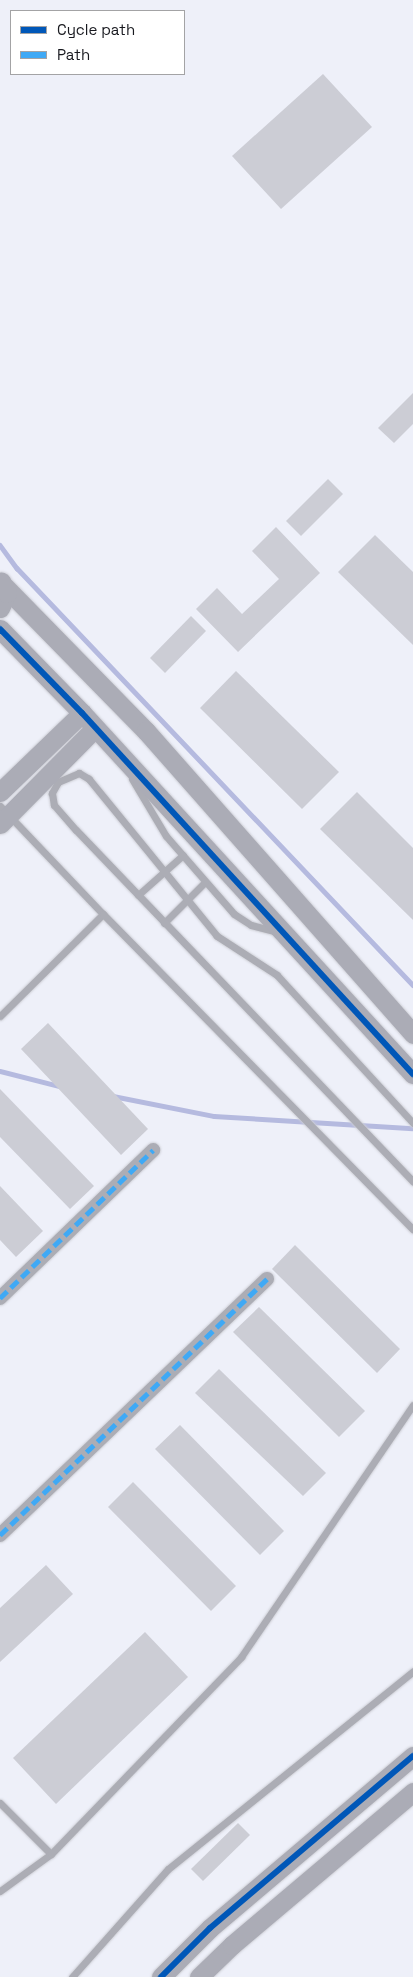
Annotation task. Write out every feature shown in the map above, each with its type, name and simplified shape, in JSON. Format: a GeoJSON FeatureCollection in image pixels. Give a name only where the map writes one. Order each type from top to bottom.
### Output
{"type":"FeatureCollection","features":[{"type":"Feature","properties":{"kind":"street"},"geometry":{"type":"LineString","coordinates":[[0,608],[6,599],[2,584]]}},
{"type":"Feature","properties":{"kind":"street"},"geometry":{"type":"LineString","coordinates":[[2,584],[146,731],[413,1034]]}},
{"type":"Feature","properties":{"kind":"street"},"geometry":{"type":"LineString","coordinates":[[0,629],[82,713],[413,1074]]}},
{"type":"Feature","properties":{"kind":"street"},"geometry":{"type":"LineString","coordinates":[[0,792],[82,713]]}},
{"type":"Feature","properties":{"kind":"street"},"geometry":{"type":"LineString","coordinates":[[3,815],[95,728]]}},
{"type":"Feature","properties":{"kind":"street"},"geometry":{"type":"LineString","coordinates":[[0,1298],[153,1150]]}},
{"type":"Feature","properties":{"kind":"street"},"geometry":{"type":"LineString","coordinates":[[0,1535],[268,1279]]}},
{"type":"Feature","properties":{"kind":"street"},"geometry":{"type":"LineString","coordinates":[[161,1977],[210,1928],[413,1756]]}},
{"type":"Feature","properties":{"kind":"street"},"geometry":{"type":"LineString","coordinates":[[199,1977],[232,1945],[413,1792]]}},
{"type":"Feature","properties":{"kind":"lane"},"geometry":{"type":"LineString","coordinates":[[119,754],[153,818],[183,856],[234,914],[251,925],[284,933]]}},
{"type":"Feature","properties":{"kind":"lane"},"geometry":{"type":"LineString","coordinates":[[413,1123],[277,975],[226,944],[163,873],[89,779],[79,773],[58,782],[52,793],[54,805],[164,923],[413,1181]]}},
{"type":"Feature","properties":{"kind":"lane"},"geometry":{"type":"LineString","coordinates":[[3,815],[413,1229]]}},
{"type":"Feature","properties":{"kind":"lane"},"geometry":{"type":"LineString","coordinates":[[138,895],[183,856]]}},
{"type":"Feature","properties":{"kind":"lane"},"geometry":{"type":"LineString","coordinates":[[164,923],[206,882]]}},
{"type":"Feature","properties":{"kind":"lane"},"geometry":{"type":"LineString","coordinates":[[0,1016],[103,914]]}},
{"type":"Feature","properties":{"kind":"lane"},"geometry":{"type":"LineString","coordinates":[[0,1891],[50,1854],[241,1657],[413,1405]]}},
{"type":"Feature","properties":{"kind":"lane"},"geometry":{"type":"LineString","coordinates":[[72,1977],[168,1869],[413,1671]]}},
{"type":"Feature","properties":{"kind":"lane"},"geometry":{"type":"LineString","coordinates":[[0,1803],[50,1854]]}},
{"type":"Feature","properties":{"kind":"building"},"geometry":{"type":"Polygon","coordinates":[[[323,74],[372,127],[281,209],[232,156],[323,74]]]}},
{"type":"Feature","properties":{"kind":"building"},"geometry":{"type":"Polygon","coordinates":[[[413,393],[413,424],[394,443],[378,428],[413,393]]]}},
{"type":"Feature","properties":{"kind":"building"},"geometry":{"type":"Polygon","coordinates":[[[328,479],[343,494],[301,536],[286,521],[328,479]]]}},
{"type":"Feature","properties":{"kind":"building"},"geometry":{"type":"Polygon","coordinates":[[[276,527],[320,573],[238,652],[196,609],[217,588],[242,614],[279,579],[252,551],[276,527]]]}},
{"type":"Feature","properties":{"kind":"building"},"geometry":{"type":"Polygon","coordinates":[[[375,535],[413,572],[413,645],[338,572],[375,535]]]}},
{"type":"Feature","properties":{"kind":"building"},"geometry":{"type":"Polygon","coordinates":[[[191,616],[206,631],[165,673],[150,658],[191,616]]]}},
{"type":"Feature","properties":{"kind":"building"},"geometry":{"type":"Polygon","coordinates":[[[236,671],[339,772],[302,809],[200,708],[236,671]]]}},
{"type":"Feature","properties":{"kind":"building"},"geometry":{"type":"Polygon","coordinates":[[[357,792],[413,848],[413,920],[320,829],[357,792]]]}},
{"type":"Feature","properties":{"kind":"building"},"geometry":{"type":"Polygon","coordinates":[[[48,1023],[148,1129],[121,1155],[21,1049],[48,1023]]]}},
{"type":"Feature","properties":{"kind":"building"},"geometry":{"type":"Polygon","coordinates":[[[0,1089],[94,1186],[70,1209],[0,1137],[0,1089]]]}},
{"type":"Feature","properties":{"kind":"building"},"geometry":{"type":"Polygon","coordinates":[[[0,1186],[43,1231],[16,1257],[0,1240],[0,1186]]]}},
{"type":"Feature","properties":{"kind":"building"},"geometry":{"type":"Polygon","coordinates":[[[295,1245],[400,1349],[377,1373],[272,1269],[295,1245]]]}},
{"type":"Feature","properties":{"kind":"building"},"geometry":{"type":"Polygon","coordinates":[[[259,1307],[365,1411],[339,1437],[233,1332],[259,1307]]]}},
{"type":"Feature","properties":{"kind":"building"},"geometry":{"type":"Polygon","coordinates":[[[219,1369],[326,1473],[303,1496],[195,1393],[219,1369]]]}},
{"type":"Feature","properties":{"kind":"building"},"geometry":{"type":"Polygon","coordinates":[[[180,1425],[284,1531],[260,1555],[155,1449],[180,1425]]]}},
{"type":"Feature","properties":{"kind":"building"},"geometry":{"type":"Polygon","coordinates":[[[133,1482],[236,1586],[211,1611],[108,1507],[133,1482]]]}},
{"type":"Feature","properties":{"kind":"building"},"geometry":{"type":"Polygon","coordinates":[[[46,1565],[73,1594],[0,1662],[0,1608],[46,1565]]]}},
{"type":"Feature","properties":{"kind":"building"},"geometry":{"type":"Polygon","coordinates":[[[145,1632],[188,1677],[56,1804],[13,1758],[145,1632]]]}},
{"type":"Feature","properties":{"kind":"building"},"geometry":{"type":"Polygon","coordinates":[[[238,1823],[250,1835],[203,1881],[191,1869],[238,1823]]]}},
{"type":"Feature","properties":{"kind":"waterway"},"geometry":{"type":"LineString","coordinates":[[0,545],[17,568],[413,985]]}},
{"type":"Feature","properties":{"kind":"waterway"},"geometry":{"type":"LineString","coordinates":[[0,1071],[59,1086]]}},
{"type":"Feature","properties":{"kind":"waterway"},"geometry":{"type":"LineString","coordinates":[[113,1096],[214,1116],[413,1128]]}},
{"type":"Feature","properties":{"kind":"marked path"},"geometry":{"type":"LineString","coordinates":[[0,1298],[153,1150]]}},
{"type":"Feature","properties":{"kind":"marked path"},"geometry":{"type":"LineString","coordinates":[[0,1535],[267,1279]]}},
{"type":"Feature","properties":{"kind":"cycle path"},"geometry":{"type":"LineString","coordinates":[[0,629],[82,713],[413,1074]]}},
{"type":"Feature","properties":{"kind":"cycle path"},"geometry":{"type":"LineString","coordinates":[[161,1977],[210,1928],[413,1756]]}}]}
